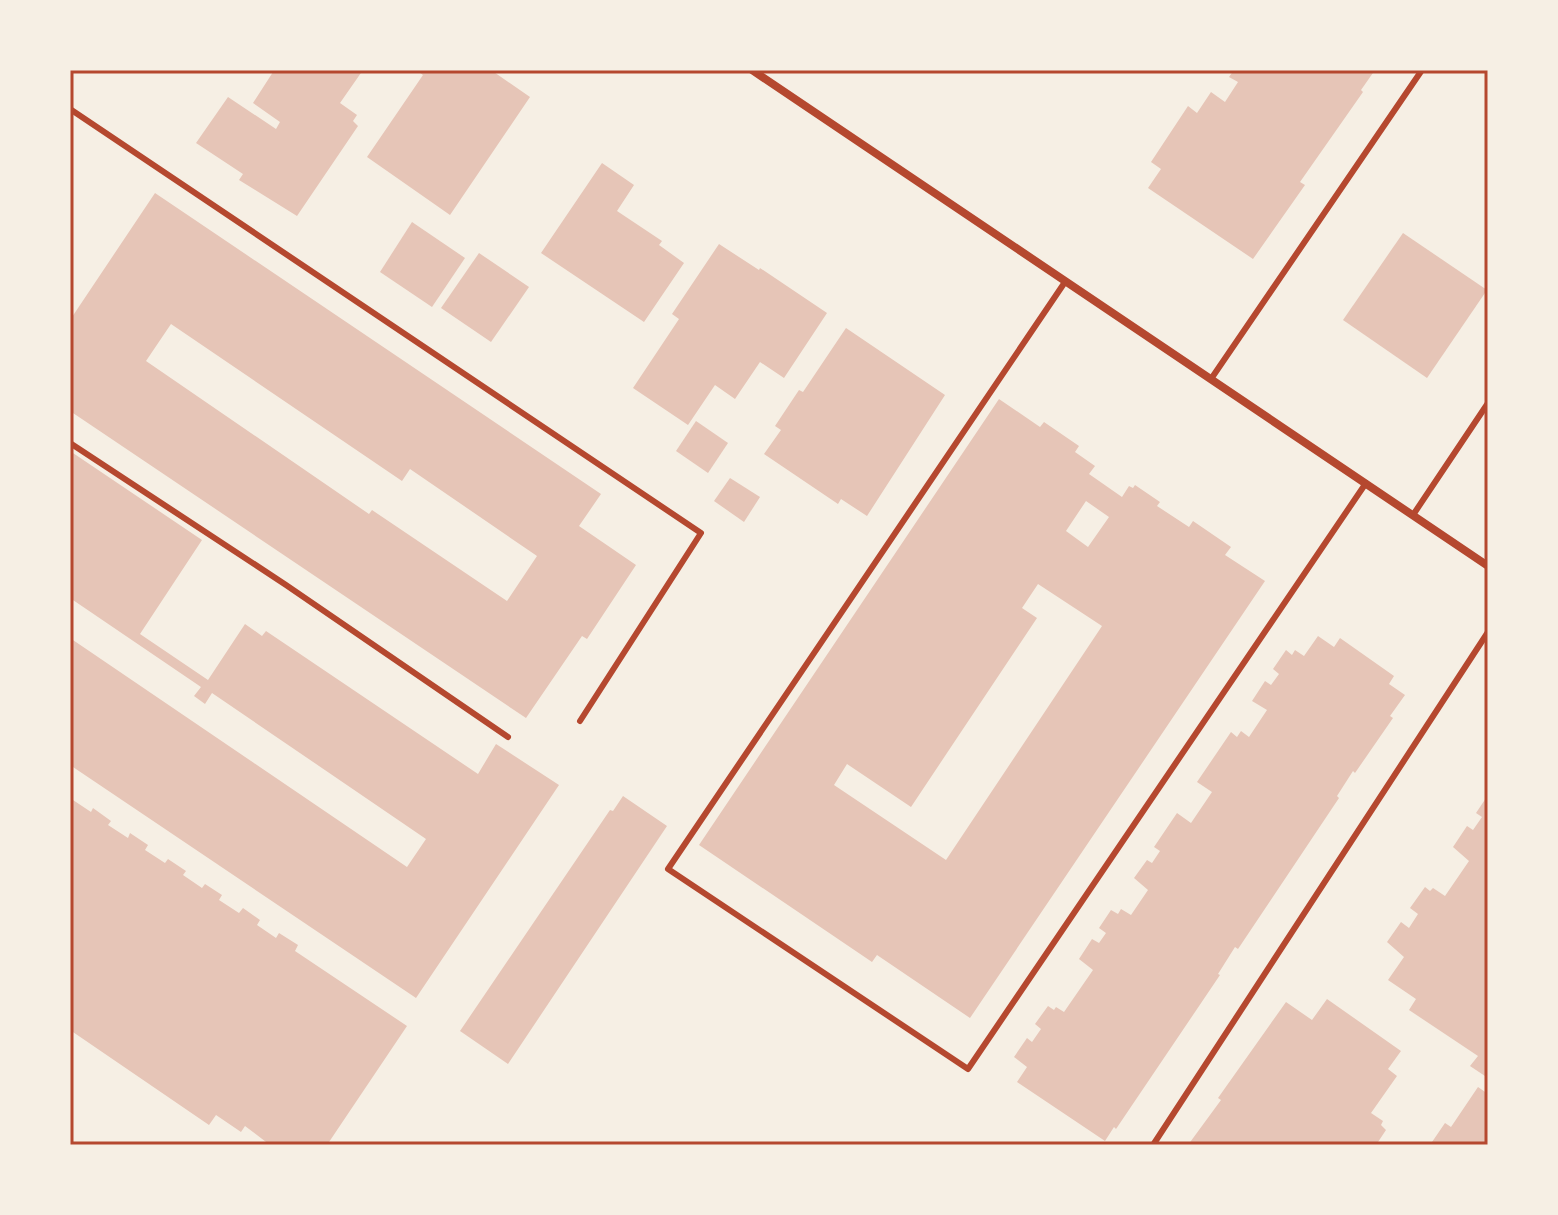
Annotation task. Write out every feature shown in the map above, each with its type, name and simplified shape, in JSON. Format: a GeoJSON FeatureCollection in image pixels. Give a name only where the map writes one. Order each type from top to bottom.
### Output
{"type":"FeatureCollection","features":[{"type":"Feature","properties":{"kind":"street"},"geometry":{"type":"LineString","coordinates":[[752,70],[1488,566]]}},
{"type":"Feature","properties":{"kind":"lane"},"geometry":{"type":"LineString","coordinates":[[1211,379],[1422,70]]}},
{"type":"Feature","properties":{"kind":"lane"},"geometry":{"type":"LineString","coordinates":[[70,109],[701,533],[580,721]]}},
{"type":"Feature","properties":{"kind":"lane"},"geometry":{"type":"LineString","coordinates":[[1065,282],[668,869],[968,1069],[1366,483]]}},
{"type":"Feature","properties":{"kind":"lane"},"geometry":{"type":"LineString","coordinates":[[1413,515],[1488,403]]}},
{"type":"Feature","properties":{"kind":"lane"},"geometry":{"type":"LineString","coordinates":[[70,443],[286,585],[508,737]]}},
{"type":"Feature","properties":{"kind":"lane"},"geometry":{"type":"LineString","coordinates":[[1153,1145],[1488,632]]}},
{"type":"Feature","properties":{"kind":"building"},"geometry":{"type":"Polygon","coordinates":[[[270,70],[363,70],[340,103],[357,115],[353,121],[358,126],[297,216],[239,180],[243,174],[196,143],[228,97],[276,129],[280,122],[253,103],[273,72],[270,70]]]}},
{"type":"Feature","properties":{"kind":"building"},"geometry":{"type":"Polygon","coordinates":[[[416,70],[491,70],[530,97],[450,215],[367,157],[423,75],[416,70]]]}},
{"type":"Feature","properties":{"kind":"building"},"geometry":{"type":"Polygon","coordinates":[[[1234,70],[1375,70],[1300,182],[1305,185],[1253,259],[1148,188],[1161,169],[1151,162],[1188,106],[1197,113],[1211,92],[1225,102],[1238,82],[1229,77],[1234,70]]]}},
{"type":"Feature","properties":{"kind":"building"},"geometry":{"type":"Polygon","coordinates":[[[602,163],[634,185],[617,211],[662,241],[659,245],[684,263],[644,322],[541,253],[602,163]]]}},
{"type":"Feature","properties":{"kind":"building"},"geometry":{"type":"Polygon","coordinates":[[[155,193],[601,494],[579,526],[636,565],[587,639],[582,636],[526,718],[70,411],[70,320],[155,193]],[[171,324],[146,361],[369,514],[372,510],[507,601],[537,556],[410,469],[402,481],[171,324]]]}},
{"type":"Feature","properties":{"kind":"building"},"geometry":{"type":"Polygon","coordinates":[[[412,222],[465,258],[432,307],[380,272],[412,222]]]}},
{"type":"Feature","properties":{"kind":"building"},"geometry":{"type":"Polygon","coordinates":[[[1403,233],[1487,290],[1427,378],[1343,320],[1403,233]]]}},
{"type":"Feature","properties":{"kind":"building"},"geometry":{"type":"Polygon","coordinates":[[[719,244],[827,313],[784,378],[760,362],[735,399],[715,385],[688,425],[633,388],[679,319],[672,314],[719,244]]]}},
{"type":"Feature","properties":{"kind":"building"},"geometry":{"type":"Polygon","coordinates":[[[479,253],[529,287],[491,342],[441,308],[479,253]]]}},
{"type":"Feature","properties":{"kind":"building"},"geometry":{"type":"Polygon","coordinates":[[[846,328],[945,395],[867,516],[841,499],[838,504],[764,454],[781,430],[775,426],[799,390],[803,392],[846,328]]]}},
{"type":"Feature","properties":{"kind":"building"},"geometry":{"type":"Polygon","coordinates":[[[999,399],[1040,427],[1044,422],[1079,446],[1075,452],[1095,466],[1089,474],[1122,497],[1129,486],[1133,488],[1135,485],[1160,502],[1157,506],[1189,527],[1193,521],[1231,547],[1225,555],[1265,581],[970,1018],[877,955],[872,962],[699,845],[999,399]],[[1086,501],[1066,531],[1088,547],[1109,517],[1086,501]],[[1038,584],[1022,608],[1037,618],[911,807],[847,764],[834,785],[946,860],[1102,626],[1038,584]]]}},
{"type":"Feature","properties":{"kind":"building"},"geometry":{"type":"Polygon","coordinates":[[[696,421],[728,443],[708,473],[676,451],[696,421]]]}},
{"type":"Feature","properties":{"kind":"building"},"geometry":{"type":"Polygon","coordinates":[[[70,451],[202,540],[140,634],[208,680],[245,624],[262,636],[266,631],[478,774],[496,744],[559,785],[416,998],[70,765],[70,638],[407,867],[426,839],[212,693],[205,704],[194,696],[201,687],[70,598],[70,451]]]}},
{"type":"Feature","properties":{"kind":"building"},"geometry":{"type":"Polygon","coordinates":[[[730,478],[760,497],[744,522],[714,501],[730,478]]]}},
{"type":"Feature","properties":{"kind":"building"},"geometry":{"type":"Polygon","coordinates":[[[1318,636],[1334,647],[1340,638],[1394,676],[1389,684],[1405,695],[1390,716],[1393,718],[1355,773],[1353,771],[1337,796],[1339,798],[1238,949],[1235,947],[1220,975],[1105,1141],[1017,1082],[1027,1067],[1014,1057],[1027,1038],[1032,1042],[1041,1029],[1035,1024],[1048,1006],[1064,1012],[1093,970],[1079,959],[1092,939],[1099,943],[1106,933],[1099,928],[1111,910],[1118,914],[1121,909],[1131,915],[1148,890],[1134,878],[1147,860],[1152,863],[1160,851],[1154,847],[1177,813],[1191,823],[1212,792],[1197,782],[1231,732],[1237,737],[1241,731],[1249,737],[1267,710],[1252,701],[1265,681],[1271,685],[1279,674],[1273,669],[1286,650],[1292,655],[1295,650],[1304,656],[1318,636]]]}},
{"type":"Feature","properties":{"kind":"building"},"geometry":{"type":"Polygon","coordinates":[[[1488,795],[1488,1078],[1470,1066],[1478,1056],[1409,1010],[1416,999],[1388,980],[1404,957],[1387,942],[1401,922],[1409,928],[1418,914],[1410,908],[1425,887],[1445,896],[1469,861],[1453,847],[1467,826],[1473,830],[1482,817],[1476,813],[1488,795]]]}},
{"type":"Feature","properties":{"kind":"building"},"geometry":{"type":"Polygon","coordinates":[[[623,796],[667,826],[508,1064],[460,1031],[610,810],[613,811],[623,796]]]}},
{"type":"Feature","properties":{"kind":"building"},"geometry":{"type":"Polygon","coordinates":[[[70,798],[91,812],[93,808],[111,821],[108,825],[128,838],[130,833],[148,845],[145,850],[165,863],[168,859],[186,871],[183,875],[202,888],[205,884],[222,895],[219,900],[239,913],[243,908],[260,920],[257,925],[276,938],[279,933],[298,945],[295,951],[407,1026],[327,1145],[270,1145],[245,1126],[241,1132],[216,1115],[209,1125],[70,1030],[70,798]]]}},
{"type":"Feature","properties":{"kind":"building"},"geometry":{"type":"Polygon","coordinates":[[[1327,999],[1401,1051],[1388,1069],[1397,1076],[1371,1113],[1383,1121],[1381,1125],[1386,1130],[1376,1145],[1188,1145],[1286,1002],[1312,1020],[1327,999]]]}},
{"type":"Feature","properties":{"kind":"building"},"geometry":{"type":"Polygon","coordinates":[[[1478,1087],[1488,1094],[1488,1145],[1437,1145],[1432,1142],[1445,1123],[1451,1127],[1478,1087]]]}}]}
